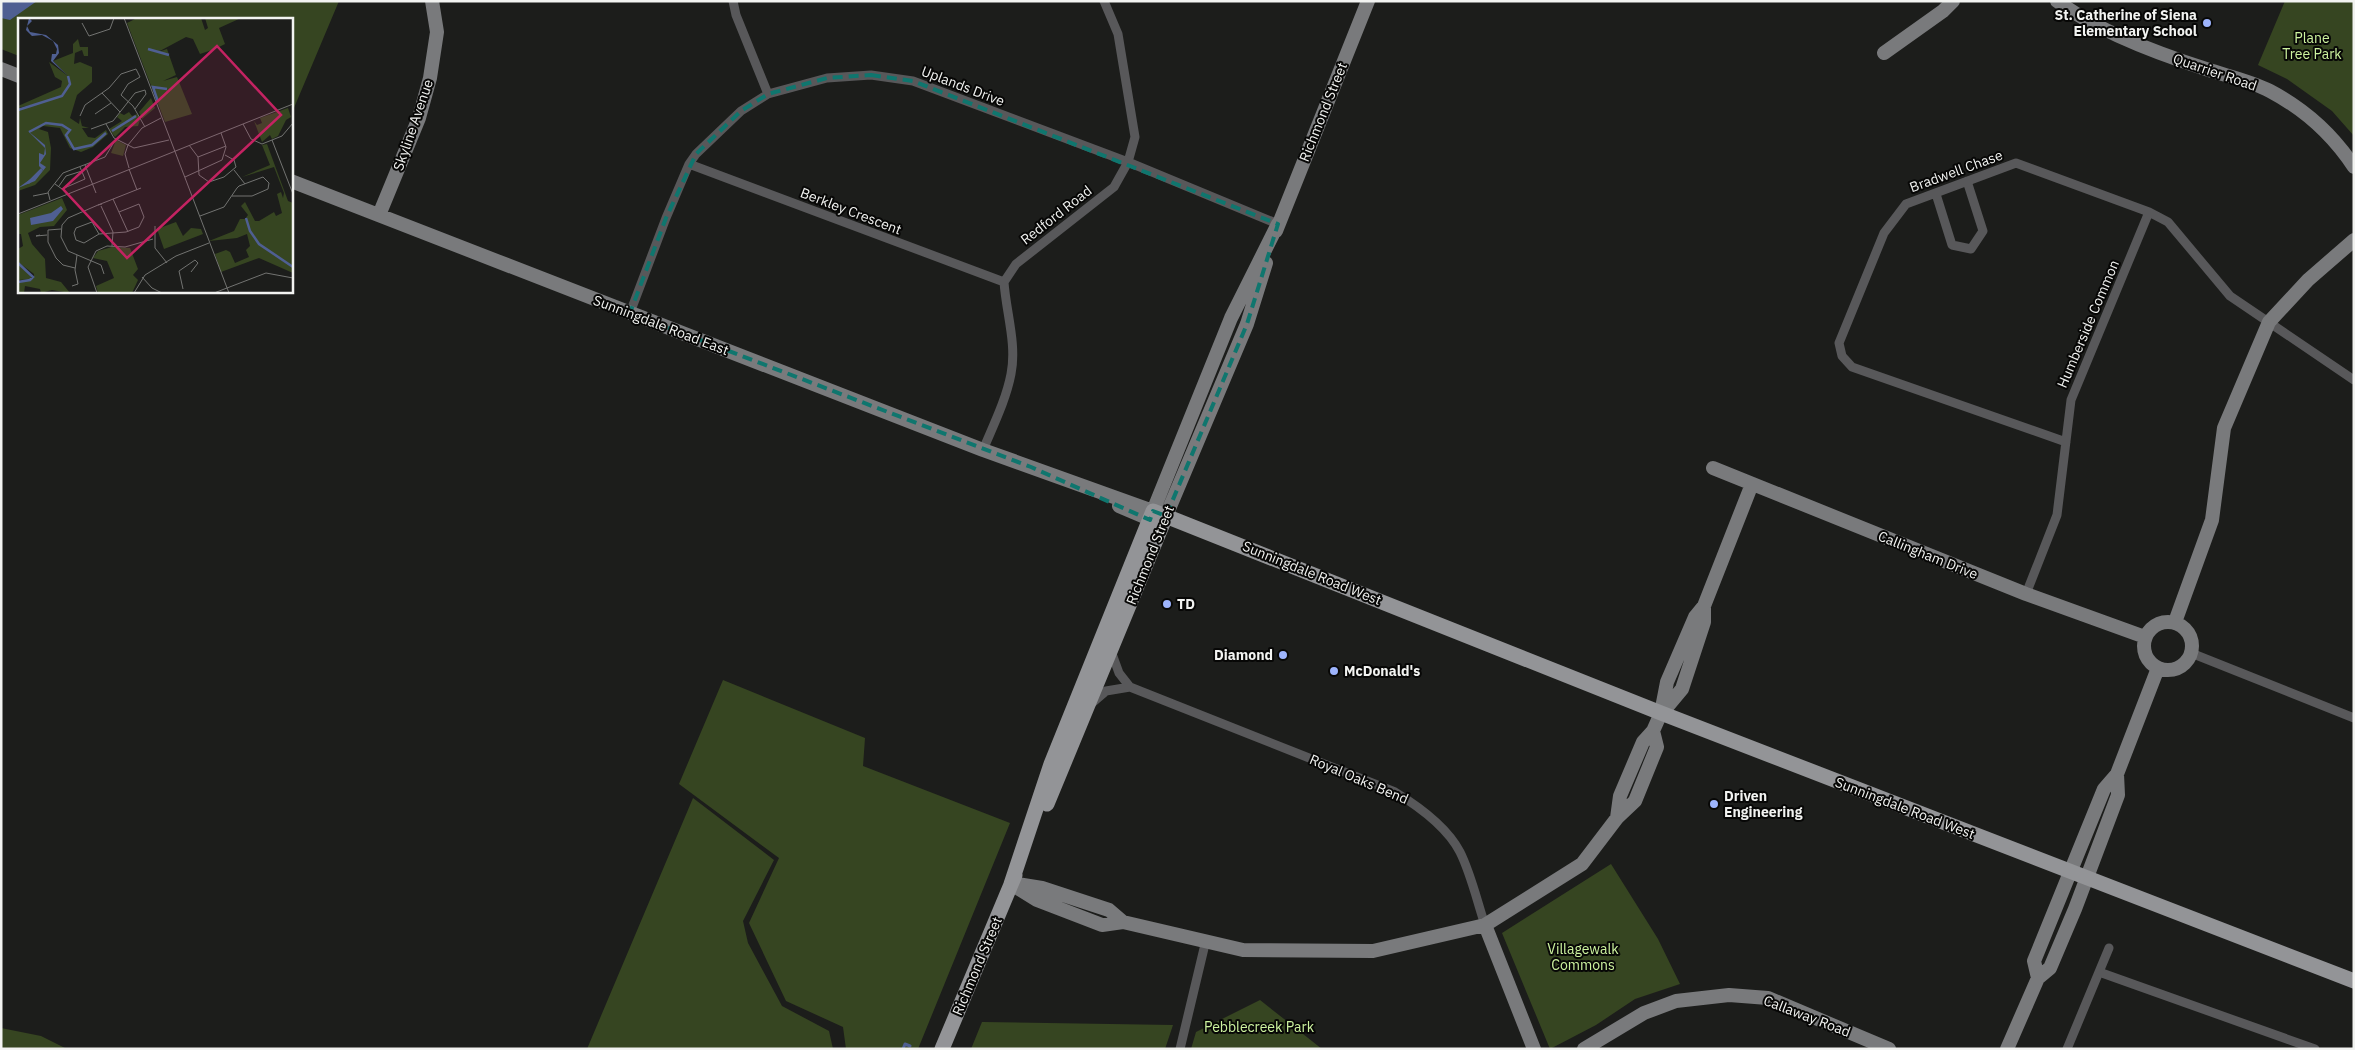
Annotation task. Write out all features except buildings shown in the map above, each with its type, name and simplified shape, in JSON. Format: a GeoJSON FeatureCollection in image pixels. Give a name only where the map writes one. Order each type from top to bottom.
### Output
{"type":"FeatureCollection","features":[{"type":"Feature","properties":{"kind":"main road","name":"Sunningdale Road West"},"geometry":{"type":"LineString","coordinates":[[1158,518],[1341,592],[1458,632],[1661,713],[2354,981]]}},
{"type":"Feature","properties":{"kind":"main road","name":"Richmond Street"},"geometry":{"type":"LineString","coordinates":[[942,1049],[1111,651],[1158,518]]}},
{"type":"Feature","properties":{"kind":"main road","name":"Richmond Street"},"geometry":{"type":"LineString","coordinates":[[1011,884],[1051,764],[1158,518]]}},
{"type":"Feature","properties":{"kind":"street","name":"Skyline Avenue"},"geometry":{"type":"LineString","coordinates":[[379,216],[419,118],[430,78],[437,32],[432,1]]}},
{"type":"Feature","properties":{"kind":"street"},"geometry":{"type":"LineString","coordinates":[[732,1],[768,94]]}},
{"type":"Feature","properties":{"kind":"street","name":"Redford Road"},"geometry":{"type":"LineString","coordinates":[[1004,282],[1016,264],[1114,187],[1128,162],[1136,137],[1118,34],[1104,1]]}},
{"type":"Feature","properties":{"kind":"street","name":"Richmond Street"},"geometry":{"type":"LineString","coordinates":[[1158,518],[1247,324],[1278,224],[1368,1]]}},
{"type":"Feature","properties":{"kind":"street"},"geometry":{"type":"LineString","coordinates":[[1884,53],[1943,11],[1953,1]]}},
{"type":"Feature","properties":{"kind":"street","name":"Quarrier Road"},"geometry":{"type":"LineString","coordinates":[[2057,1],[2117,35],[2181,61],[2269,90],[2293,104],[2318,124],[2354,167]]}},
{"type":"Feature","properties":{"kind":"street"},"geometry":{"type":"LineString","coordinates":[[1,69],[18,76]]}},
{"type":"Feature","properties":{"kind":"street","name":"Uplands Drive"},"geometry":{"type":"LineString","coordinates":[[630,313],[689,164],[696,154],[741,111],[768,94],[828,78],[871,75],[913,81],[1128,162],[1278,224]]}},
{"type":"Feature","properties":{"kind":"street","name":"Berkley Crescent"},"geometry":{"type":"LineString","coordinates":[[689,164],[1004,282]]}},
{"type":"Feature","properties":{"kind":"street","name":"Bradwell Chase"},"geometry":{"type":"LineString","coordinates":[[2066,442],[1852,367],[1842,356],[1839,344],[1884,233],[1906,204],[2016,164],[2150,212],[2168,222],[2230,296],[2354,380]]}},
{"type":"Feature","properties":{"kind":"street","name":"Sunningdale Road East"},"geometry":{"type":"LineString","coordinates":[[292,181],[1031,467],[1158,518]]}},
{"type":"Feature","properties":{"kind":"street"},"geometry":{"type":"LineString","coordinates":[[1936,194],[1952,245],[1971,249],[1983,231],[1967,181]]}},
{"type":"Feature","properties":{"kind":"street","name":"Humberside Common"},"geometry":{"type":"LineString","coordinates":[[2026,594],[2057,515],[2071,400],[2150,212]]}},
{"type":"Feature","properties":{"kind":"street"},"geometry":{"type":"LineString","coordinates":[[2175,622],[2212,520],[2224,428],[2269,322],[2308,280],[2354,240]]}},
{"type":"Feature","properties":{"kind":"street"},"geometry":{"type":"LineString","coordinates":[[983,450],[1011,373],[1012,342],[1004,282]]}},
{"type":"Feature","properties":{"kind":"street","name":"Callingham Drive"},"geometry":{"type":"LineString","coordinates":[[1713,468],[2026,594],[2145,637]]}},
{"type":"Feature","properties":{"kind":"street"},"geometry":{"type":"LineString","coordinates":[[1011,884],[1042,888],[1109,910],[1123,922],[1242,950],[1373,951],[1485,925],[1582,864],[1617,818],[1620,796],[1643,742],[1653,731],[1661,713],[1682,690],[1704,622],[1704,606],[1752,484]]}},
{"type":"Feature","properties":{"kind":"street"},"geometry":{"type":"LineString","coordinates":[[2175,622],[2184,627],[2190,634],[2191,653],[2181,666],[2174,669],[2158,668],[2145,655],[2145,637],[2157,623],[2175,622]]}},
{"type":"Feature","properties":{"kind":"street"},"geometry":{"type":"LineString","coordinates":[[1088,707],[1106,691],[1130,687],[1119,673],[1111,651]]}},
{"type":"Feature","properties":{"kind":"street"},"geometry":{"type":"LineString","coordinates":[[2191,653],[2354,718]]}},
{"type":"Feature","properties":{"kind":"street"},"geometry":{"type":"LineString","coordinates":[[2038,978],[2034,961],[2104,789],[2117,774],[2158,668]]}},
{"type":"Feature","properties":{"kind":"street","name":"Royal Oaks Bend"},"geometry":{"type":"LineString","coordinates":[[1130,687],[1395,792],[1414,803],[1445,833],[1460,852],[1485,925],[1534,1049]]}},
{"type":"Feature","properties":{"kind":"street"},"geometry":{"type":"LineString","coordinates":[[2008,1049],[2038,978],[2050,968],[2088,878],[2118,795],[2117,774]]}},
{"type":"Feature","properties":{"kind":"street"},"geometry":{"type":"LineString","coordinates":[[1180,1049],[1206,940]]}},
{"type":"Feature","properties":{"kind":"street"},"geometry":{"type":"LineString","coordinates":[[2067,1049],[2109,948]]}},
{"type":"Feature","properties":{"kind":"street"},"geometry":{"type":"LineString","coordinates":[[2099,972],[2315,1049]]}},
{"type":"Feature","properties":{"kind":"street","name":"Callaway Road"},"geometry":{"type":"LineString","coordinates":[[1584,1049],[1644,1013],[1676,1001],[1729,995],[1768,998],[1889,1049]]}},
{"type":"Feature","properties":{"kind":"highlighted area"},"geometry":{"type":"Polygon","coordinates":[[[871,75],[913,81],[1278,224],[1247,324],[1166,516],[1153,511],[1150,520],[1031,467],[630,313],[666,218],[696,154],[741,111],[768,94],[827,78],[871,75]]]}},
{"type":"Feature","properties":{"kind":"green space"},"geometry":{"type":"Polygon","coordinates":[[[1,1],[339,1],[292,113],[292,18],[18,18],[18,56],[1,49],[1,1]]]}},
{"type":"Feature","properties":{"kind":"green space","name":"Plane Tree Park"},"geometry":{"type":"Polygon","coordinates":[[[2285,1],[2354,1],[2354,136],[2332,111],[2287,79],[2258,65],[2285,1]]]}},
{"type":"Feature","properties":{"kind":"green space"},"geometry":{"type":"Polygon","coordinates":[[[723,680],[865,738],[863,766],[1010,823],[918,1049],[846,1049],[843,1027],[786,1001],[749,923],[779,858],[679,784],[723,680]]]}},
{"type":"Feature","properties":{"kind":"green space"},"geometry":{"type":"Polygon","coordinates":[[[693,798],[774,860],[743,921],[748,943],[782,1006],[829,1031],[833,1049],[587,1049],[693,798]]]}},
{"type":"Feature","properties":{"kind":"green space","name":"Villagewalk Commons"},"geometry":{"type":"Polygon","coordinates":[[[1611,864],[1658,939],[1680,984],[1635,999],[1596,1025],[1550,1049],[1502,933],[1611,864]]]}},
{"type":"Feature","properties":{"kind":"green space","name":"Pebblecreek Park"},"geometry":{"type":"Polygon","coordinates":[[[1260,1000],[1322,1049],[1191,1049],[1196,1032],[1260,1000]]]}},
{"type":"Feature","properties":{"kind":"green space"},"geometry":{"type":"Polygon","coordinates":[[[982,1022],[1173,1025],[1165,1049],[971,1049],[982,1022]]]}},
{"type":"Feature","properties":{"kind":"green space"},"geometry":{"type":"Polygon","coordinates":[[[1,1028],[41,1036],[67,1049],[1,1049],[1,1028]]]}},
{"type":"Feature","properties":{"kind":"water"},"geometry":{"type":"Polygon","coordinates":[[[1,1],[37,1],[10,20],[1,18],[1,1]]]}},
{"type":"Feature","properties":{"kind":"waterway"},"geometry":{"type":"LineString","coordinates":[[903,1049],[905,1044],[910,1046]]}},
{"type":"Feature","properties":{"kind":"place","name":"St. Catherine of Siena Elementary School"},"geometry":{"type":"Point","coordinates":[2207,23]}},
{"type":"Feature","properties":{"kind":"place","name":"TD"},"geometry":{"type":"Point","coordinates":[1167,604]}},
{"type":"Feature","properties":{"kind":"place","name":"Diamond"},"geometry":{"type":"Point","coordinates":[1283,655]}},
{"type":"Feature","properties":{"kind":"place","name":"McDonald's"},"geometry":{"type":"Point","coordinates":[1334,671]}},
{"type":"Feature","properties":{"kind":"place","name":"Driven Engineering"},"geometry":{"type":"Point","coordinates":[1714,804]}}]}
